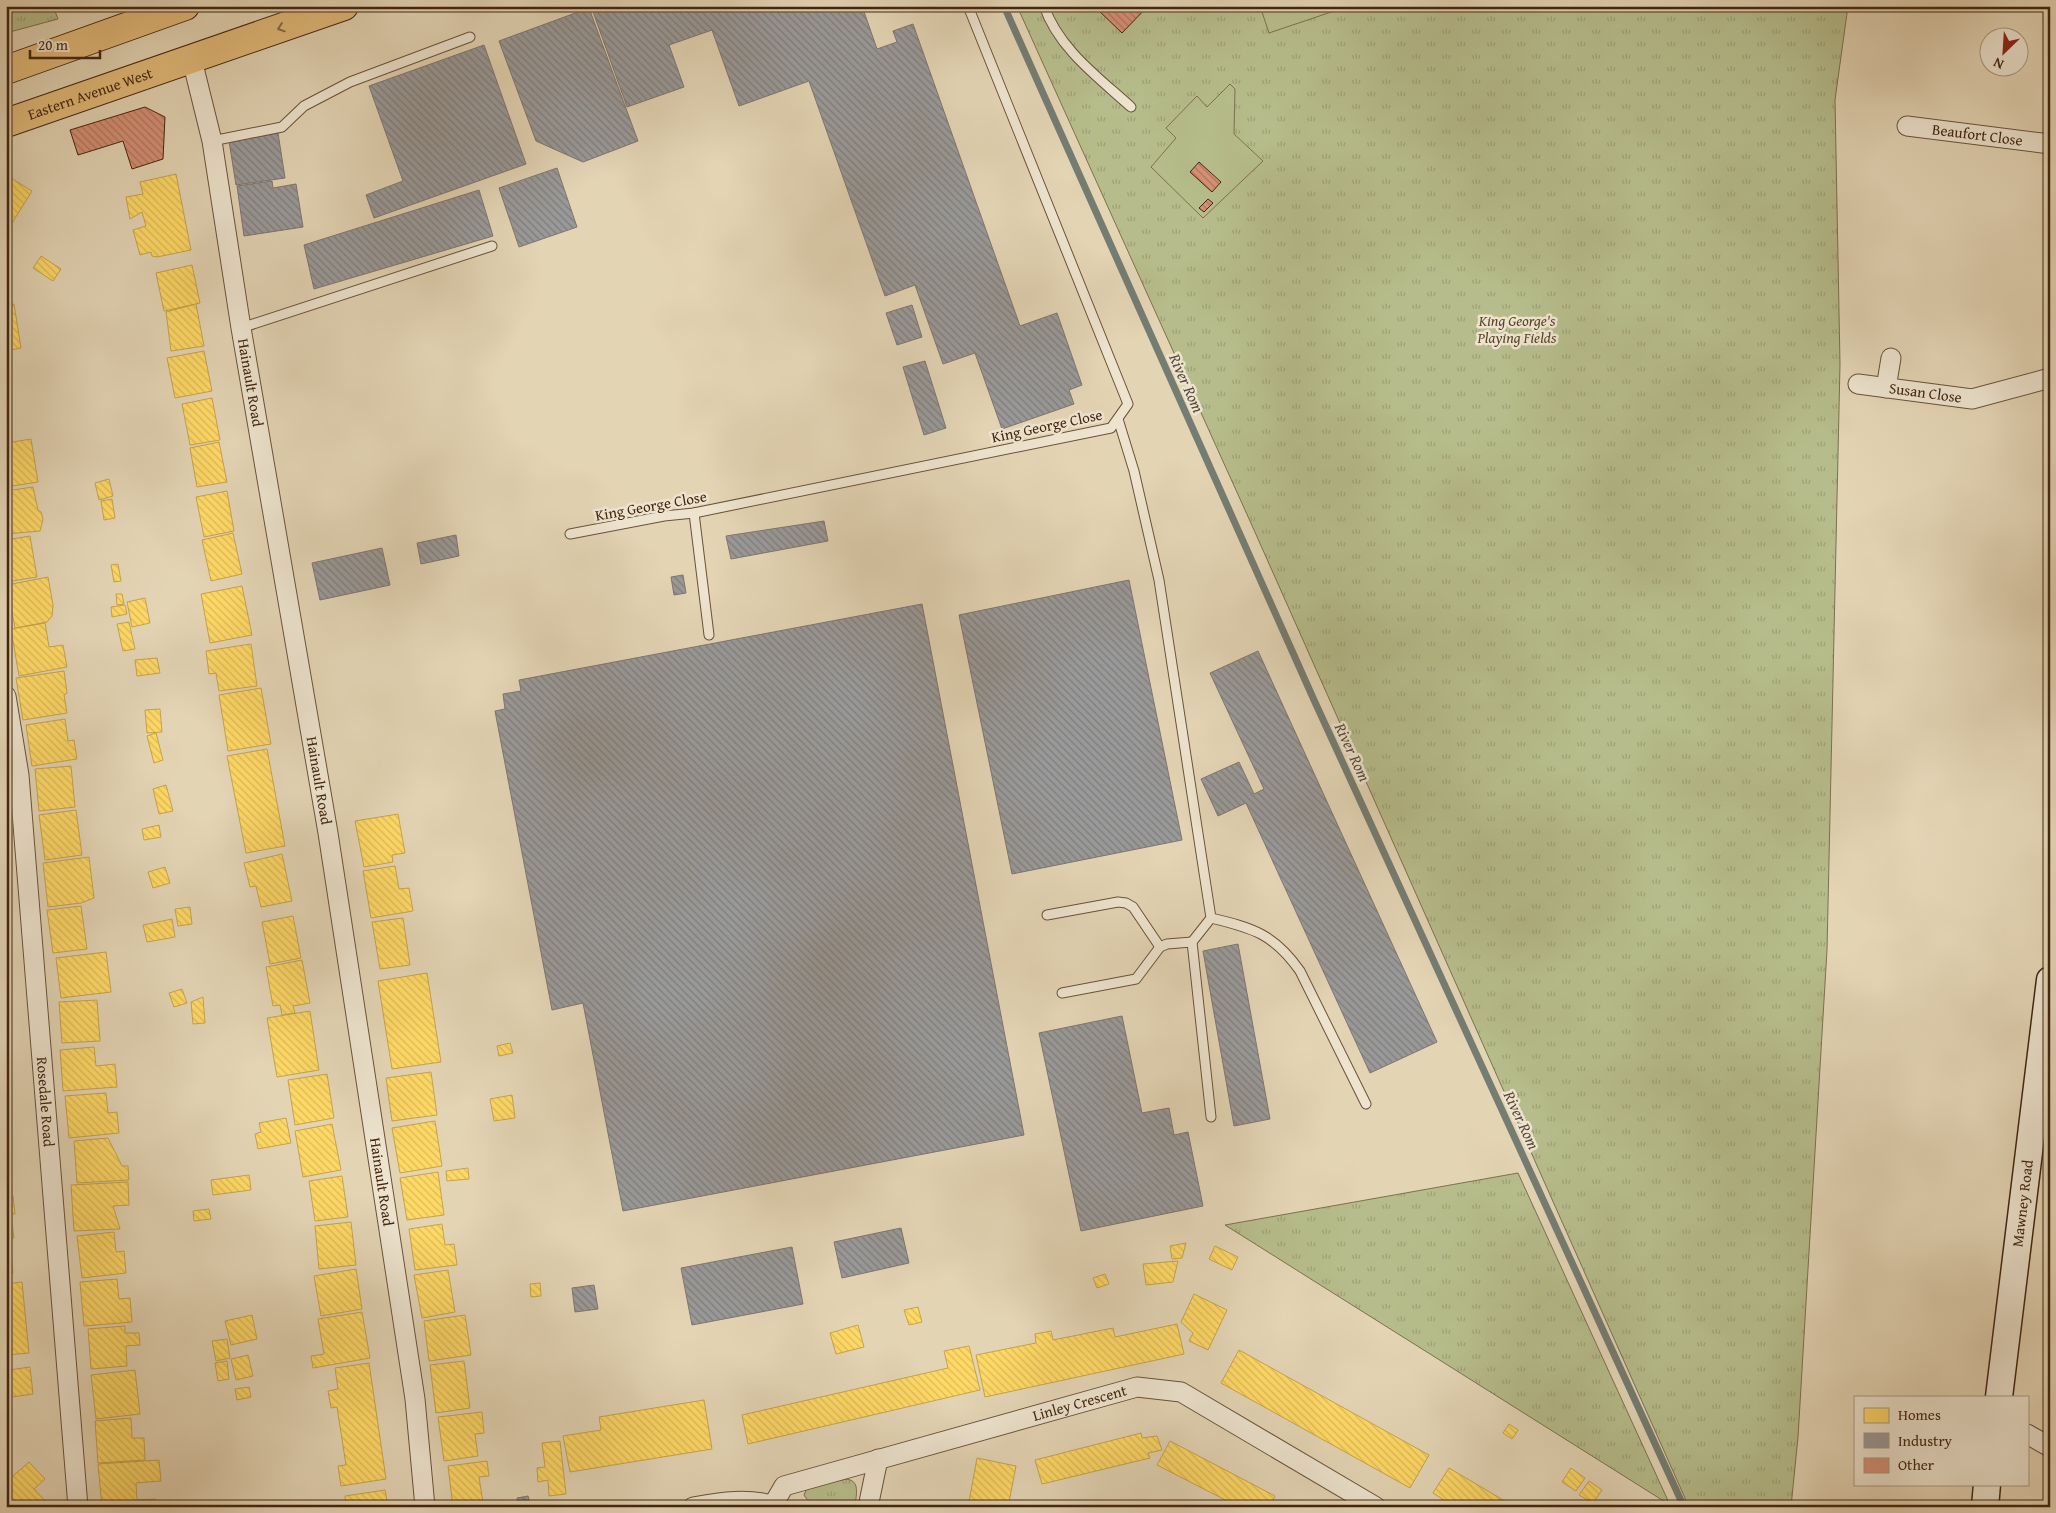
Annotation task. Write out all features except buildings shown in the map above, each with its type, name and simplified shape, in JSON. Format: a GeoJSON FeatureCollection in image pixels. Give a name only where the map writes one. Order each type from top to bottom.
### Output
{"type":"FeatureCollection","features":[{"type":"Feature","properties":{"kind":"highway","name":"Eastern Avenue West"},"geometry":{"type":"LineString","coordinates":[[6,123],[344,6]]}},
{"type":"Feature","properties":{"kind":"highway"},"geometry":{"type":"LineString","coordinates":[[6,70],[183,7]]}},
{"type":"Feature","properties":{"kind":"street","name":"Hainault Road"},"geometry":{"type":"LineString","coordinates":[[192,60],[212,141],[240,328],[328,833],[414,1400],[425,1507]]}},
{"type":"Feature","properties":{"kind":"street","name":"Beaufort Close"},"geometry":{"type":"LineString","coordinates":[[1907,126],[2050,144]]}},
{"type":"Feature","properties":{"kind":"street"},"geometry":{"type":"LineString","coordinates":[[1886,388],[1891,358]]}},
{"type":"Feature","properties":{"kind":"street","name":"Susan Close"},"geometry":{"type":"LineString","coordinates":[[1858,384],[1972,399],[2050,378]]}},
{"type":"Feature","properties":{"kind":"street","name":"Rosedale Road"},"geometry":{"type":"LineString","coordinates":[[6,696],[19,775],[78,1507]]}},
{"type":"Feature","properties":{"kind":"street","name":"Mawney Road"},"geometry":{"type":"LineString","coordinates":[[1999,1396],[2050,980]]}},
{"type":"Feature","properties":{"kind":"street","name":"Linley Crescent"},"geometry":{"type":"LineString","coordinates":[[776,1506],[784,1486],[1137,1387],[1181,1392],[1376,1507]]}},
{"type":"Feature","properties":{"kind":"street"},"geometry":{"type":"LineString","coordinates":[[2028,1435],[2050,1447]]}},
{"type":"Feature","properties":{"kind":"street"},"geometry":{"type":"LineString","coordinates":[[868,1507],[878,1459]]}},
{"type":"Feature","properties":{"kind":"street"},"geometry":{"type":"LineString","coordinates":[[1984,1507],[1987,1486]]}},
{"type":"Feature","properties":{"kind":"street"},"geometry":{"type":"LineString","coordinates":[[693,1507],[722,1501],[750,1502],[776,1506]]}},
{"type":"Feature","properties":{"kind":"lane","name":"King George Close"},"geometry":{"type":"LineString","coordinates":[[570,534],[664,516],[694,513],[1112,428],[1128,404],[968,6]]}},
{"type":"Feature","properties":{"kind":"lane"},"geometry":{"type":"LineString","coordinates":[[1044,6],[1047,17],[1068,50],[1131,107]]}},
{"type":"Feature","properties":{"kind":"lane"},"geometry":{"type":"LineString","coordinates":[[212,141],[282,127],[304,106],[350,82],[470,37]]}},
{"type":"Feature","properties":{"kind":"lane"},"geometry":{"type":"LineString","coordinates":[[240,328],[492,246]]}},
{"type":"Feature","properties":{"kind":"lane"},"geometry":{"type":"LineString","coordinates":[[1118,419],[1134,470],[1159,580],[1211,918],[1192,942],[1211,1117]]}},
{"type":"Feature","properties":{"kind":"lane"},"geometry":{"type":"LineString","coordinates":[[694,513],[709,635]]}},
{"type":"Feature","properties":{"kind":"lane"},"geometry":{"type":"LineString","coordinates":[[1047,915],[1118,902],[1126,903],[1133,907],[1160,947]]}},
{"type":"Feature","properties":{"kind":"lane"},"geometry":{"type":"LineString","coordinates":[[1211,918],[1248,927],[1271,940],[1288,954],[1300,971],[1366,1104]]}},
{"type":"Feature","properties":{"kind":"lane"},"geometry":{"type":"LineString","coordinates":[[1062,993],[1136,979],[1160,947],[1167,944],[1192,942]]}},
{"type":"Feature","properties":{"kind":"green space"},"geometry":{"type":"Polygon","coordinates":[[[6,6],[53,6],[58,19],[6,33],[6,6]]]}},
{"type":"Feature","properties":{"kind":"green space","name":"King George's Playing Fields"},"geometry":{"type":"Polygon","coordinates":[[[1017,6],[1848,6],[1835,100],[1840,364],[1827,950],[1798,1437],[1791,1507],[1689,1507],[1250,521],[1017,6]]]}},
{"type":"Feature","properties":{"kind":"green space"},"geometry":{"type":"Polygon","coordinates":[[[1260,6],[1349,6],[1269,33],[1260,6]]]}},
{"type":"Feature","properties":{"kind":"green space"},"geometry":{"type":"Polygon","coordinates":[[[1230,84],[1235,89],[1234,134],[1263,161],[1203,218],[1151,167],[1176,138],[1166,128],[1197,96],[1207,107],[1230,84]]]}},
{"type":"Feature","properties":{"kind":"green space"},"geometry":{"type":"Polygon","coordinates":[[[1518,1173],[1670,1505],[1225,1225],[1518,1173]]]}},
{"type":"Feature","properties":{"kind":"green space"},"geometry":{"type":"Polygon","coordinates":[[[845,1479],[850,1480],[855,1485],[855,1507],[834,1508],[820,1506],[813,1504],[804,1495],[807,1488],[845,1479]]]}},
{"type":"Feature","properties":{"kind":"waterway","name":"River Rom"},"geometry":{"type":"LineString","coordinates":[[1004,6],[1314,700],[1684,1507]]}}]}
